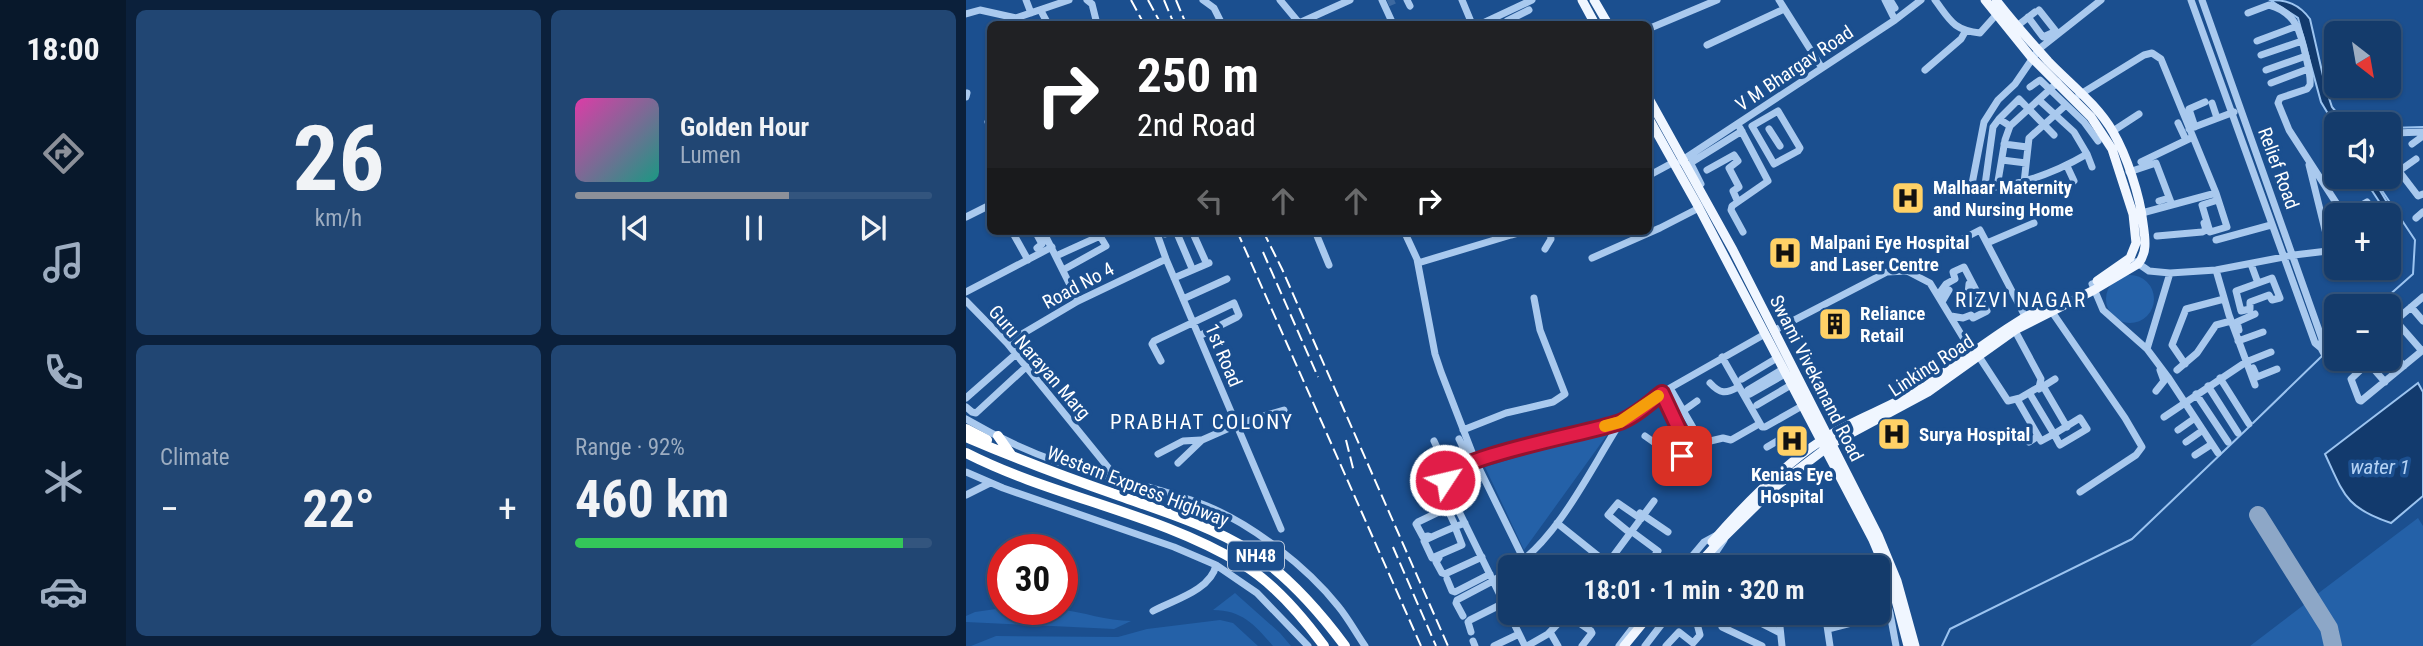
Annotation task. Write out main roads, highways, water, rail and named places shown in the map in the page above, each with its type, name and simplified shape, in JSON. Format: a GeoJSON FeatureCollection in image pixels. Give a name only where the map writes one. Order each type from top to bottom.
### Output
{"type":"FeatureCollection","features":[{"type":"Feature","properties":{"kind":"highway"},"geometry":{"type":"LineString","coordinates":[[966,429],[985,438],[992,448]]}},
{"type":"Feature","properties":{"kind":"highway"},"geometry":{"type":"LineString","coordinates":[[998,436],[1012,456]]}},
{"type":"Feature","properties":{"kind":"highway","name":"Western Express Highway"},"geometry":{"type":"LineString","coordinates":[[966,437],[1023,461],[1214,530],[1253,553],[1279,574],[1308,602],[1345,646]]}},
{"type":"Feature","properties":{"kind":"highway","name":"Western Express Highway"},"geometry":{"type":"LineString","coordinates":[[966,453],[1018,477],[1134,515],[1207,545],[1243,565],[1268,584],[1324,646]]}},
{"type":"Feature","properties":{"kind":"main road"},"geometry":{"type":"LineString","coordinates":[[1581,0],[1593,21]]}},
{"type":"Feature","properties":{"kind":"main road"},"geometry":{"type":"LineString","coordinates":[[1594,0],[1606,21]]}},
{"type":"Feature","properties":{"kind":"main road"},"geometry":{"type":"LineString","coordinates":[[1993,5],[2039,49],[2113,131],[2142,212],[2145,248],[2143,258],[2134,261],[2136,243],[2133,214],[2112,149],[2088,120],[2079,96],[2058,82],[2031,57],[1993,5]]}},
{"type":"Feature","properties":{"kind":"main road","name":"Swami Vivekanand Road"},"geometry":{"type":"LineString","coordinates":[[1652,105],[1682,165],[1733,250],[1775,330],[1857,501],[1878,555]]}},
{"type":"Feature","properties":{"kind":"main road","name":"Swami Vivekanand Road"},"geometry":{"type":"LineString","coordinates":[[1652,124],[1682,165],[1699,208],[1784,372],[1802,406],[1827,442]]}},
{"type":"Feature","properties":{"kind":"main road","name":"Linking Road"},"geometry":{"type":"LineString","coordinates":[[1722,537],[1762,496],[1827,442],[1926,389],[1972,353],[2026,319],[2093,287],[2134,261]]}},
{"type":"Feature","properties":{"kind":"main road"},"geometry":{"type":"LineString","coordinates":[[1703,555],[1722,537]]}},
{"type":"Feature","properties":{"kind":"main road"},"geometry":{"type":"LineString","coordinates":[[1706,555],[1722,537]]}},
{"type":"Feature","properties":{"kind":"main road","name":"Swami Vivekanand Road"},"geometry":{"type":"LineString","coordinates":[[1890,586],[1915,646]]}},
{"type":"Feature","properties":{"kind":"main road"},"geometry":{"type":"LineString","coordinates":[[1624,646],[1641,625]]}},
{"type":"Feature","properties":{"kind":"main road"},"geometry":{"type":"LineString","coordinates":[[1631,646],[1648,625]]}},
{"type":"Feature","properties":{"kind":"main road","name":"Swami Vivekanand Road"},"geometry":{"type":"LineString","coordinates":[[1907,629],[1908,646]]}},
{"type":"Feature","properties":{"kind":"water"},"geometry":{"type":"Polygon","coordinates":[[[2270,0],[2292,4],[2310,19],[2324,80],[2324,98],[2329,98],[2336,112],[2327,112],[2321,102],[2298,18],[2270,0]]]}},
{"type":"Feature","properties":{"kind":"water"},"geometry":{"type":"Polygon","coordinates":[[[2371,189],[2379,189],[2387,203],[2380,203],[2371,189]]]}},
{"type":"Feature","properties":{"kind":"water","name":"water 1"},"geometry":{"type":"Polygon","coordinates":[[[2418,383],[2423,392],[2423,496],[2391,523],[2364,512],[2348,498],[2325,454],[2418,383]]]}},
{"type":"Feature","properties":{"kind":"waterway"},"geometry":{"type":"LineString","coordinates":[[2401,128],[2423,127]]}},
{"type":"Feature","properties":{"kind":"waterway"},"geometry":{"type":"LineString","coordinates":[[2381,189],[2415,240],[2413,274],[2390,294]]}},
{"type":"Feature","properties":{"kind":"waterway"},"geometry":{"type":"LineString","coordinates":[[2253,423],[2322,356]]}},
{"type":"Feature","properties":{"kind":"waterway"},"geometry":{"type":"LineString","coordinates":[[1942,646],[1950,629],[2132,539],[2249,427]]}},
{"type":"Feature","properties":{"kind":"tunnel"},"geometry":{"type":"LineString","coordinates":[[1388,3],[1395,0]]}},
{"type":"Feature","properties":{"kind":"railway"},"geometry":{"type":"LineString","coordinates":[[1131,0],[1142,21]]}},
{"type":"Feature","properties":{"kind":"railway"},"geometry":{"type":"LineString","coordinates":[[1148,0],[1159,21]]}},
{"type":"Feature","properties":{"kind":"railway"},"geometry":{"type":"LineString","coordinates":[[1164,0],[1173,21]]}},
{"type":"Feature","properties":{"kind":"railway"},"geometry":{"type":"LineString","coordinates":[[1176,0],[1185,21]]}},
{"type":"Feature","properties":{"kind":"railway"},"geometry":{"type":"LineString","coordinates":[[1239,235],[1421,646]]}},
{"type":"Feature","properties":{"kind":"railway"},"geometry":{"type":"LineString","coordinates":[[1265,235],[1448,646]]}},
{"type":"Feature","properties":{"kind":"railway"},"geometry":{"type":"LineString","coordinates":[[1263,252],[1318,377]]}},
{"type":"Feature","properties":{"kind":"railway"},"geometry":{"type":"LineString","coordinates":[[1346,440],[1354,472]]}},
{"type":"Feature","properties":{"kind":"railway"},"geometry":{"type":"LineString","coordinates":[[1393,547],[1436,646]]}},
{"type":"Feature","properties":{"kind":"place","name":"Malhaar Maternity and Nursing Home"},"geometry":{"type":"Point","coordinates":[1908,198]}},
{"type":"Feature","properties":{"kind":"place","name":"Malpani Eye Hospital and Laser Centre"},"geometry":{"type":"Point","coordinates":[1785,253]}},
{"type":"Feature","properties":{"kind":"place","name":"Reliance Retail"},"geometry":{"type":"Point","coordinates":[1835,324]}},
{"type":"Feature","properties":{"kind":"place","name":"Surya Hospital"},"geometry":{"type":"Point","coordinates":[1894,434]}},
{"type":"Feature","properties":{"kind":"place","name":"Kenias Eye Hospital"},"geometry":{"type":"Point","coordinates":[1792,441]}},
{"type":"Feature","properties":{"kind":"district","name":"RIZVI NAGAR"},"geometry":{"type":"Point","coordinates":[2021,300]}},
{"type":"Feature","properties":{"kind":"district","name":"PRABHAT COLONY"},"geometry":{"type":"Point","coordinates":[1202,422]}}]}
